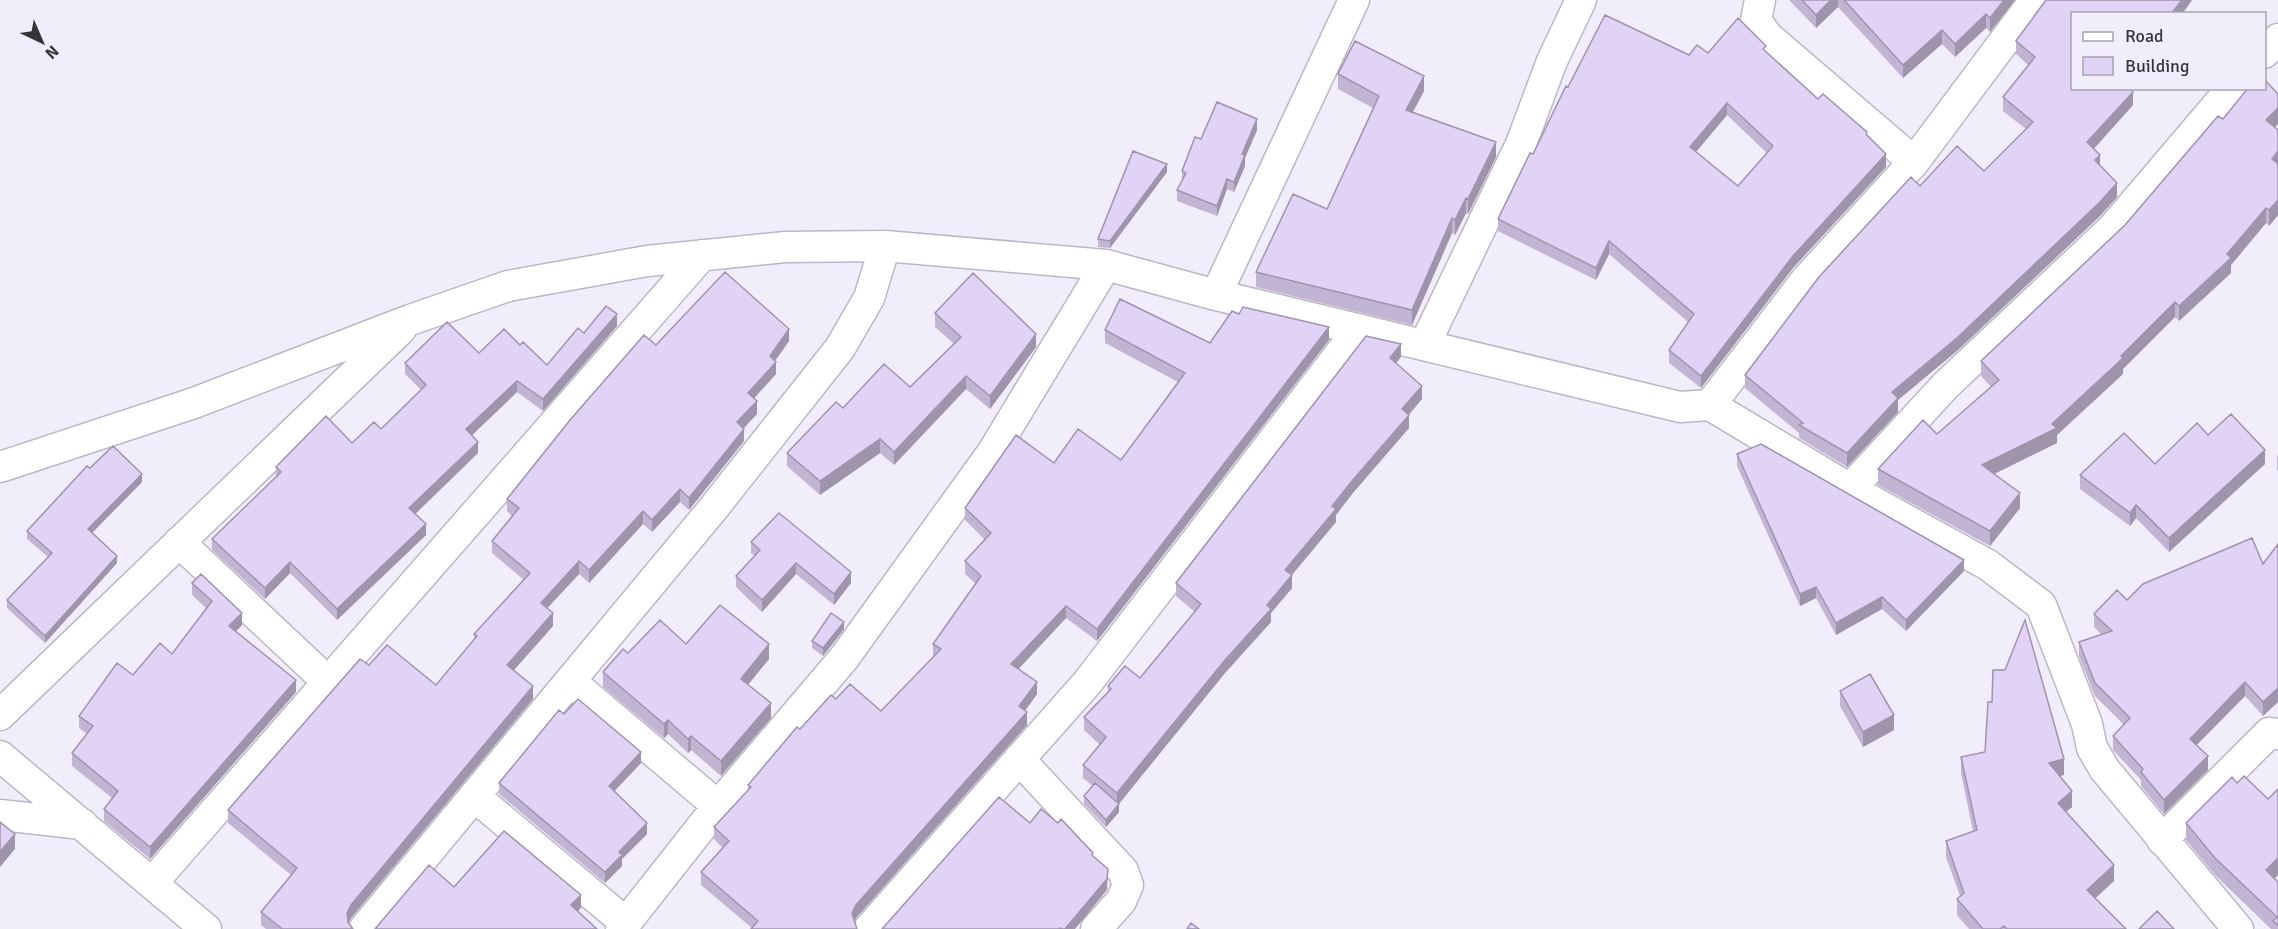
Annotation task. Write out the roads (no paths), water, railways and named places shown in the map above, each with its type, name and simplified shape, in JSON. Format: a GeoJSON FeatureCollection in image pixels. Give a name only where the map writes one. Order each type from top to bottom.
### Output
{"type":"FeatureCollection","features":[{"type":"Feature","properties":{"kind":"street"},"geometry":{"type":"LineString","coordinates":[[1216,295],[1354,0]]}},
{"type":"Feature","properties":{"kind":"street"},"geometry":{"type":"LineString","coordinates":[[1425,344],[1521,144],[1552,61],[1581,0]]}},
{"type":"Feature","properties":{"kind":"street"},"geometry":{"type":"LineString","coordinates":[[1760,0],[1756,20],[1767,36],[1914,162]]}},
{"type":"Feature","properties":{"kind":"street"},"geometry":{"type":"LineString","coordinates":[[1710,405],[1806,280],[1914,162],[2035,0]]}},
{"type":"Feature","properties":{"kind":"street"},"geometry":{"type":"LineString","coordinates":[[2266,52],[2278,39]]}},
{"type":"Feature","properties":{"kind":"street"},"geometry":{"type":"LineString","coordinates":[[1850,489],[1946,386],[2114,228],[2230,90]]}},
{"type":"Feature","properties":{"kind":"street"},"geometry":{"type":"LineString","coordinates":[[364,929],[712,510],[840,348],[869,298],[885,246]]}},
{"type":"Feature","properties":{"kind":"street"},"geometry":{"type":"LineString","coordinates":[[0,468],[194,403],[410,320],[508,286],[647,261],[785,247],[885,246],[1106,265],[1216,295],[1680,407],[1710,405],[1850,489],[1988,565],[2041,605],[2087,724],[2092,748],[2105,770],[2238,929]]}},
{"type":"Feature","properties":{"kind":"street"},"geometry":{"type":"LineString","coordinates":[[152,883],[702,255]]}},
{"type":"Feature","properties":{"kind":"street"},"geometry":{"type":"LineString","coordinates":[[474,796],[624,926],[718,806],[844,658],[978,472],[1106,265]]}},
{"type":"Feature","properties":{"kind":"street"},"geometry":{"type":"LineString","coordinates":[[0,715],[410,320]]}},
{"type":"Feature","properties":{"kind":"street"},"geometry":{"type":"LineString","coordinates":[[869,929],[1087,683],[1359,329]]}},
{"type":"Feature","properties":{"kind":"street"},"geometry":{"type":"LineString","coordinates":[[179,542],[328,682]]}},
{"type":"Feature","properties":{"kind":"street"},"geometry":{"type":"LineString","coordinates":[[570,681],[718,806]]}},
{"type":"Feature","properties":{"kind":"street"},"geometry":{"type":"LineString","coordinates":[[2162,840],[2269,733],[2278,734]]}},
{"type":"Feature","properties":{"kind":"street"},"geometry":{"type":"LineString","coordinates":[[0,756],[152,883],[200,927]]}},
{"type":"Feature","properties":{"kind":"street"},"geometry":{"type":"LineString","coordinates":[[1019,759],[1123,871],[1128,885],[1121,901],[1096,929]]}},
{"type":"Feature","properties":{"kind":"street"},"geometry":{"type":"LineString","coordinates":[[0,815],[82,824]]}}]}
